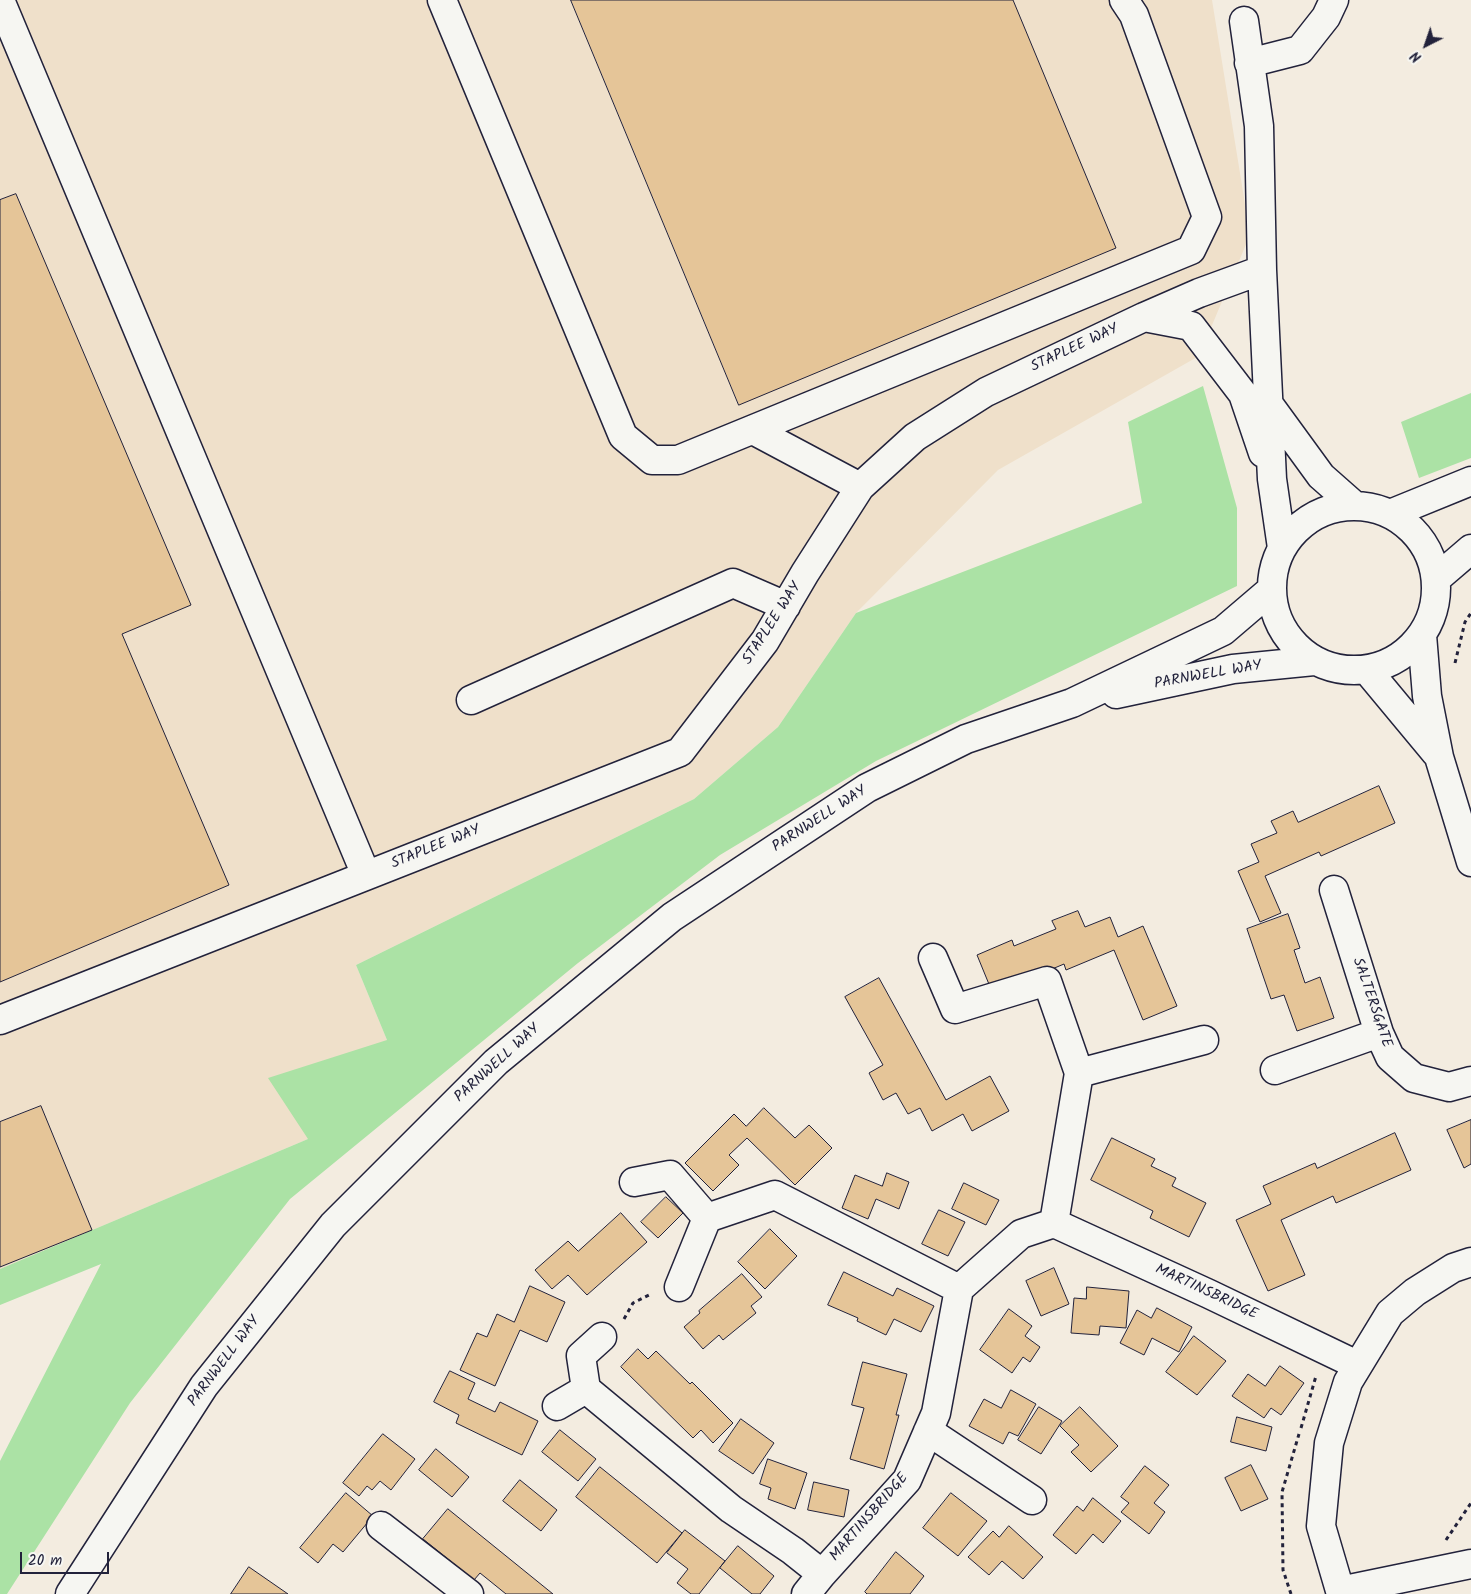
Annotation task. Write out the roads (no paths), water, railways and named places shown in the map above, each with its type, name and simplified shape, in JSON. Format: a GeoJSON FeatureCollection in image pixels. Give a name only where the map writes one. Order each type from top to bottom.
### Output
{"type":"FeatureCollection","features":[{"type":"Feature","properties":{"kind":"street"},"geometry":{"type":"LineString","coordinates":[[0,0],[366,876]]}},
{"type":"Feature","properties":{"kind":"street"},"geometry":{"type":"LineString","coordinates":[[442,0],[623,436],[652,460],[678,460],[1191,250],[1206,217],[1134,15],[1124,0]]}},
{"type":"Feature","properties":{"kind":"street"},"geometry":{"type":"LineString","coordinates":[[1249,64],[1300,50],[1326,17],[1334,0]]}},
{"type":"Feature","properties":{"kind":"street"},"geometry":{"type":"LineString","coordinates":[[1244,21],[1259,126],[1262,270],[1270,406],[1272,480],[1282,548]]}},
{"type":"Feature","properties":{"kind":"street","name":"STAPLEE WAY"},"geometry":{"type":"LineString","coordinates":[[0,1020],[680,752],[765,641],[860,487],[914,438],[986,392],[1144,317],[1199,293],[1262,270]]}},
{"type":"Feature","properties":{"kind":"street"},"geometry":{"type":"LineString","coordinates":[[1144,317],[1191,326],[1243,394],[1272,480]]}},
{"type":"Feature","properties":{"kind":"street"},"geometry":{"type":"LineString","coordinates":[[1270,406],[1322,476],[1355,506]]}},
{"type":"Feature","properties":{"kind":"street"},"geometry":{"type":"LineString","coordinates":[[753,430],[860,487]]}},
{"type":"Feature","properties":{"kind":"street"},"geometry":{"type":"LineString","coordinates":[[1390,514],[1471,481]]}},
{"type":"Feature","properties":{"kind":"street"},"geometry":{"type":"LineString","coordinates":[[1355,506],[1373,508],[1390,514],[1413,530],[1428,552],[1436,579],[1436,598],[1431,618],[1422,636],[1407,652],[1388,664],[1367,670],[1340,670],[1314,661],[1292,643],[1277,618],[1272,590],[1274,569],[1282,548],[1295,531],[1312,517],[1333,508],[1355,506]]}},
{"type":"Feature","properties":{"kind":"street"},"geometry":{"type":"LineString","coordinates":[[1436,579],[1471,549]]}},
{"type":"Feature","properties":{"kind":"street"},"geometry":{"type":"LineString","coordinates":[[471,700],[733,583],[786,606]]}},
{"type":"Feature","properties":{"kind":"street","name":"PARNWELL WAY"},"geometry":{"type":"LineString","coordinates":[[70,1594],[204,1386],[332,1225],[496,1062],[672,917],[868,788],[966,739],[1072,703],[1224,631],[1272,590]]}},
{"type":"Feature","properties":{"kind":"street"},"geometry":{"type":"LineString","coordinates":[[1422,636],[1427,696],[1439,756],[1471,862]]}},
{"type":"Feature","properties":{"kind":"street","name":"PARNWELL WAY"},"geometry":{"type":"LineString","coordinates":[[1072,703],[1234,669],[1314,661]]}},
{"type":"Feature","properties":{"kind":"street"},"geometry":{"type":"LineString","coordinates":[[1367,670],[1439,756]]}},
{"type":"Feature","properties":{"kind":"street","name":"SALTERSGATE"},"geometry":{"type":"LineString","coordinates":[[1334,890],[1379,1033],[1390,1057],[1414,1078],[1450,1087],[1471,1081]]}},
{"type":"Feature","properties":{"kind":"street"},"geometry":{"type":"LineString","coordinates":[[679,1287],[708,1218],[775,1195],[959,1289],[1021,1234],[1054,1223],[1079,1073],[1048,981],[955,1009],[933,958]]}},
{"type":"Feature","properties":{"kind":"street"},"geometry":{"type":"LineString","coordinates":[[1276,1070],[1379,1033]]}},
{"type":"Feature","properties":{"kind":"street"},"geometry":{"type":"LineString","coordinates":[[1079,1073],[1204,1040]]}},
{"type":"Feature","properties":{"kind":"street"},"geometry":{"type":"LineString","coordinates":[[634,1182],[670,1175],[708,1218]]}},
{"type":"Feature","properties":{"kind":"street","name":"MARTINSBRIDGE"},"geometry":{"type":"LineString","coordinates":[[1054,1223],[1357,1365]]}},
{"type":"Feature","properties":{"kind":"street"},"geometry":{"type":"LineString","coordinates":[[1471,1262],[1453,1268],[1422,1287],[1390,1313],[1357,1365],[1348,1382],[1329,1443],[1322,1517],[1322,1526],[1340,1593],[1471,1564]]}},
{"type":"Feature","properties":{"kind":"street","name":"MARTINSBRIDGE"},"geometry":{"type":"LineString","coordinates":[[586,1390],[731,1509],[793,1551],[814,1584],[907,1480],[936,1413],[959,1289]]}},
{"type":"Feature","properties":{"kind":"street"},"geometry":{"type":"LineString","coordinates":[[557,1406],[586,1390],[581,1356],[602,1337]]}},
{"type":"Feature","properties":{"kind":"street"},"geometry":{"type":"LineString","coordinates":[[928,1432],[1032,1500]]}},
{"type":"Feature","properties":{"kind":"street"},"geometry":{"type":"LineString","coordinates":[[381,1526],[469,1594]]}}]}
